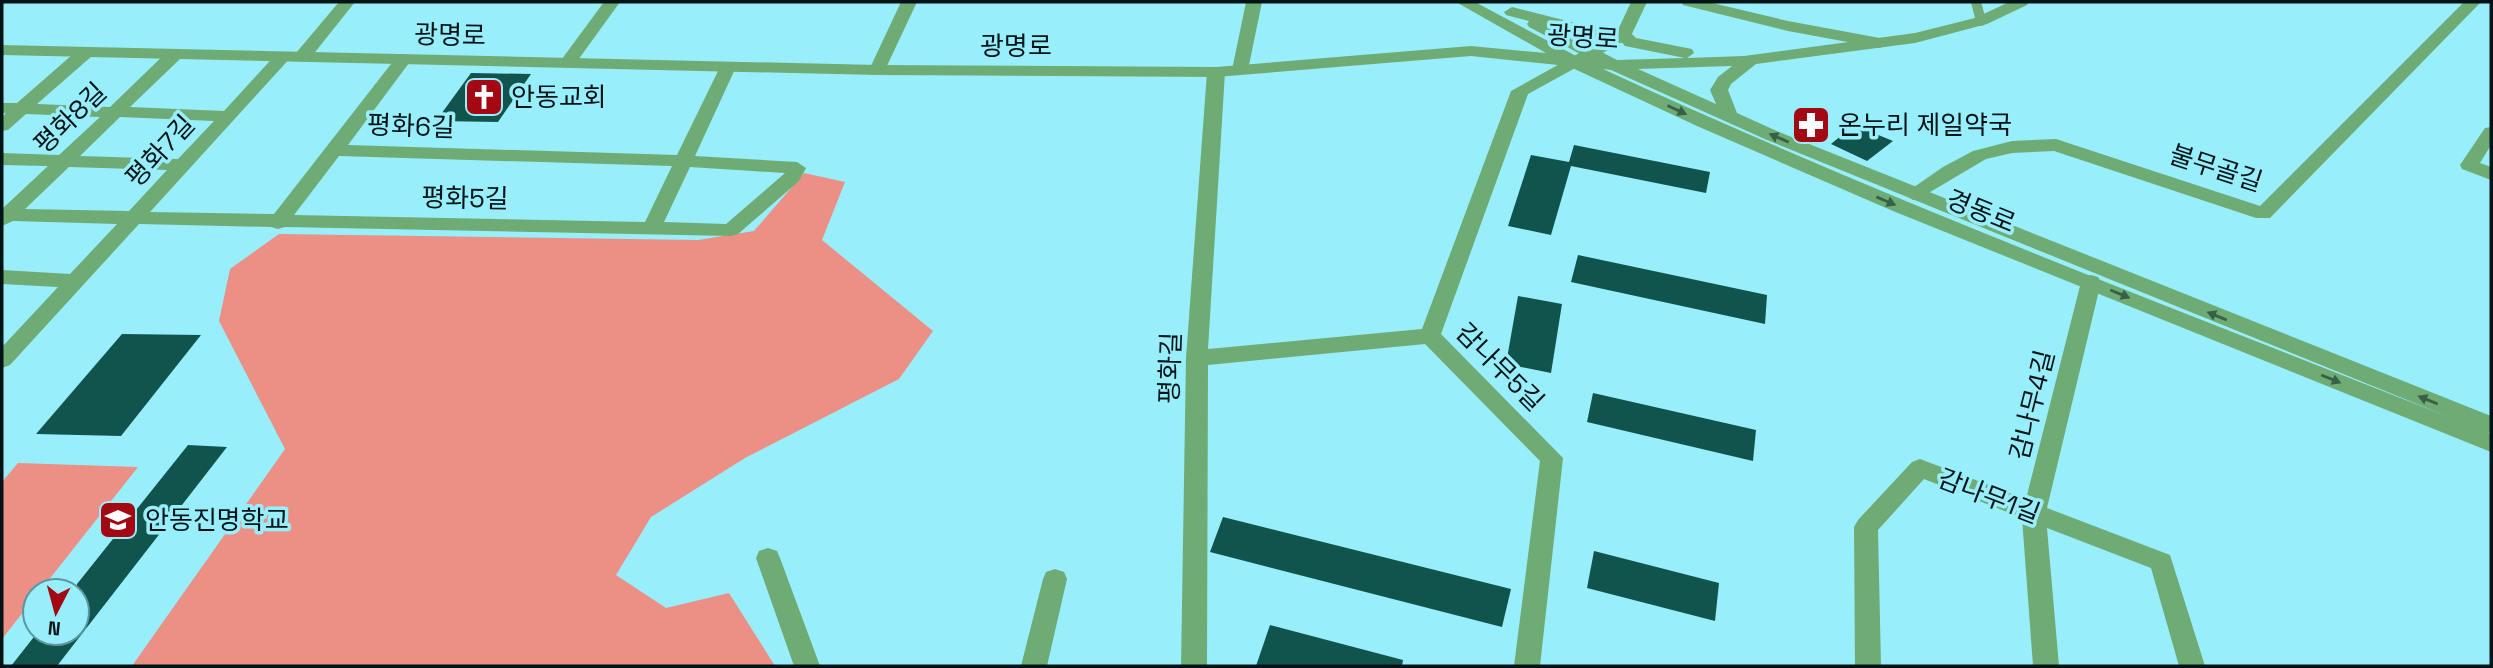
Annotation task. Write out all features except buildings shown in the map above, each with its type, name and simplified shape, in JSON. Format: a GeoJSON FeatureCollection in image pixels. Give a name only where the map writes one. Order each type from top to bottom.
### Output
{"type":"FeatureCollection","features":[{"type":"Feature","properties":{"kind":"street","name":"평화7길"},"geometry":{"type":"LineString","coordinates":[[6,351],[228,116],[347,2]]}},
{"type":"Feature","properties":{"kind":"street"},"geometry":{"type":"LineString","coordinates":[[567,63],[612,2]]}},
{"type":"Feature","properties":{"kind":"street"},"geometry":{"type":"LineString","coordinates":[[877,70],[909,2]]}},
{"type":"Feature","properties":{"kind":"street"},"geometry":{"type":"LineString","coordinates":[[1240,70],[1254,2],[1244,2]]}},
{"type":"Feature","properties":{"kind":"street","name":"경동로"},"geometry":{"type":"LineString","coordinates":[[1464,2],[1583,58],[1703,122],[1900,207],[2491,443]]}},
{"type":"Feature","properties":{"kind":"street","name":"경동로"},"geometry":{"type":"LineString","coordinates":[[1493,2],[1583,58],[1614,65],[1913,194],[2491,425]]}},
{"type":"Feature","properties":{"kind":"street"},"geometry":{"type":"LineString","coordinates":[[1624,35],[1639,2]]}},
{"type":"Feature","properties":{"kind":"street"},"geometry":{"type":"LineString","coordinates":[[1689,2],[1788,26],[1880,43]]}},
{"type":"Feature","properties":{"kind":"street","name":"광명로"},"geometry":{"type":"LineString","coordinates":[[1614,65],[1748,60],[1915,38],[1982,21],[2021,2]]}},
{"type":"Feature","properties":{"kind":"street","name":"불무골길"},"geometry":{"type":"LineString","coordinates":[[1913,194],[1987,150],[2022,145],[2056,145],[2263,214],[2473,2]]}},
{"type":"Feature","properties":{"kind":"street"},"geometry":{"type":"LineString","coordinates":[[1512,12],[1591,32],[1624,35],[1632,43],[1748,60]]}},
{"type":"Feature","properties":{"kind":"street","name":"감나무5길"},"geometry":{"type":"LineString","coordinates":[[1527,666],[1552,458],[1430,336],[1520,91],[1624,35]]}},
{"type":"Feature","properties":{"kind":"street","name":"광명로"},"geometry":{"type":"LineString","coordinates":[[2,50],[877,70],[1216,72],[1471,51],[1583,58]]}},
{"type":"Feature","properties":{"kind":"street"},"geometry":{"type":"LineString","coordinates":[[2,126],[86,51]]}},
{"type":"Feature","properties":{"kind":"street","name":"평화8길"},"geometry":{"type":"LineString","coordinates":[[4,217],[175,54]]}},
{"type":"Feature","properties":{"kind":"street","name":"평화6길"},"geometry":{"type":"LineString","coordinates":[[334,150],[404,58]]}},
{"type":"Feature","properties":{"kind":"street"},"geometry":{"type":"LineString","coordinates":[[1729,116],[1719,90],[1724,81],[1748,60]]}},
{"type":"Feature","properties":{"kind":"street"},"geometry":{"type":"LineString","coordinates":[[652,227],[728,67]]}},
{"type":"Feature","properties":{"kind":"street","name":"평화길"},"geometry":{"type":"LineString","coordinates":[[1194,666],[1197,358],[1216,72]]}},
{"type":"Feature","properties":{"kind":"street"},"geometry":{"type":"LineString","coordinates":[[2,108],[228,116]]}},
{"type":"Feature","properties":{"kind":"street"},"geometry":{"type":"LineString","coordinates":[[2491,132],[2469,165],[2491,174]]}},
{"type":"Feature","properties":{"kind":"street"},"geometry":{"type":"LineString","coordinates":[[278,223],[334,150]]}},
{"type":"Feature","properties":{"kind":"street","name":"평화6길"},"geometry":{"type":"LineString","coordinates":[[334,150],[685,161]]}},
{"type":"Feature","properties":{"kind":"street"},"geometry":{"type":"LineString","coordinates":[[2,159],[183,165]]}},
{"type":"Feature","properties":{"kind":"street","name":"평화5길"},"geometry":{"type":"LineString","coordinates":[[4,217],[731,230],[792,177],[797,168],[685,161]]}},
{"type":"Feature","properties":{"kind":"street"},"geometry":{"type":"LineString","coordinates":[[2,277],[75,281]]}},
{"type":"Feature","properties":{"kind":"street","name":"감나무4길"},"geometry":{"type":"LineString","coordinates":[[2046,666],[2034,513],[2091,282]]}},
{"type":"Feature","properties":{"kind":"street"},"geometry":{"type":"LineString","coordinates":[[1197,358],[1430,336]]}},
{"type":"Feature","properties":{"kind":"street","name":"감나무1길"},"geometry":{"type":"LineString","coordinates":[[1868,666],[1866,527],[1920,468],[2161,562],[2192,666]]}},
{"type":"Feature","properties":{"kind":"street"},"geometry":{"type":"LineString","coordinates":[[768,558],[807,666]]}},
{"type":"Feature","properties":{"kind":"street"},"geometry":{"type":"LineString","coordinates":[[1034,666],[1055,579]]}},
{"type":"Feature","properties":{"kind":"lane"},"geometry":{"type":"LineString","coordinates":[[1976,2],[1982,21]]}},
{"type":"Feature","properties":{"kind":"shaded area"},"geometry":{"type":"Polygon","coordinates":[[[804,173],[845,182],[822,240],[933,331],[899,379],[745,458],[651,517],[616,575],[666,608],[729,593],[775,666],[132,666],[285,449],[219,321],[230,269],[279,234],[698,240],[754,231],[804,173]]]}},
{"type":"Feature","properties":{"kind":"shaded area"},"geometry":{"type":"Polygon","coordinates":[[[18,463],[138,467],[51,577],[21,577],[21,615],[2,639],[2,482],[18,463]]]}},
{"type":"Feature","properties":{"kind":"place","name":"안동교회"},"geometry":{"type":"Point","coordinates":[484,97]}},
{"type":"Feature","properties":{"kind":"place","name":"온누리 제일약국"},"geometry":{"type":"Point","coordinates":[1811,125]}},
{"type":"Feature","properties":{"kind":"place","name":"안동진명학교"},"geometry":{"type":"Point","coordinates":[118,520]}}]}
